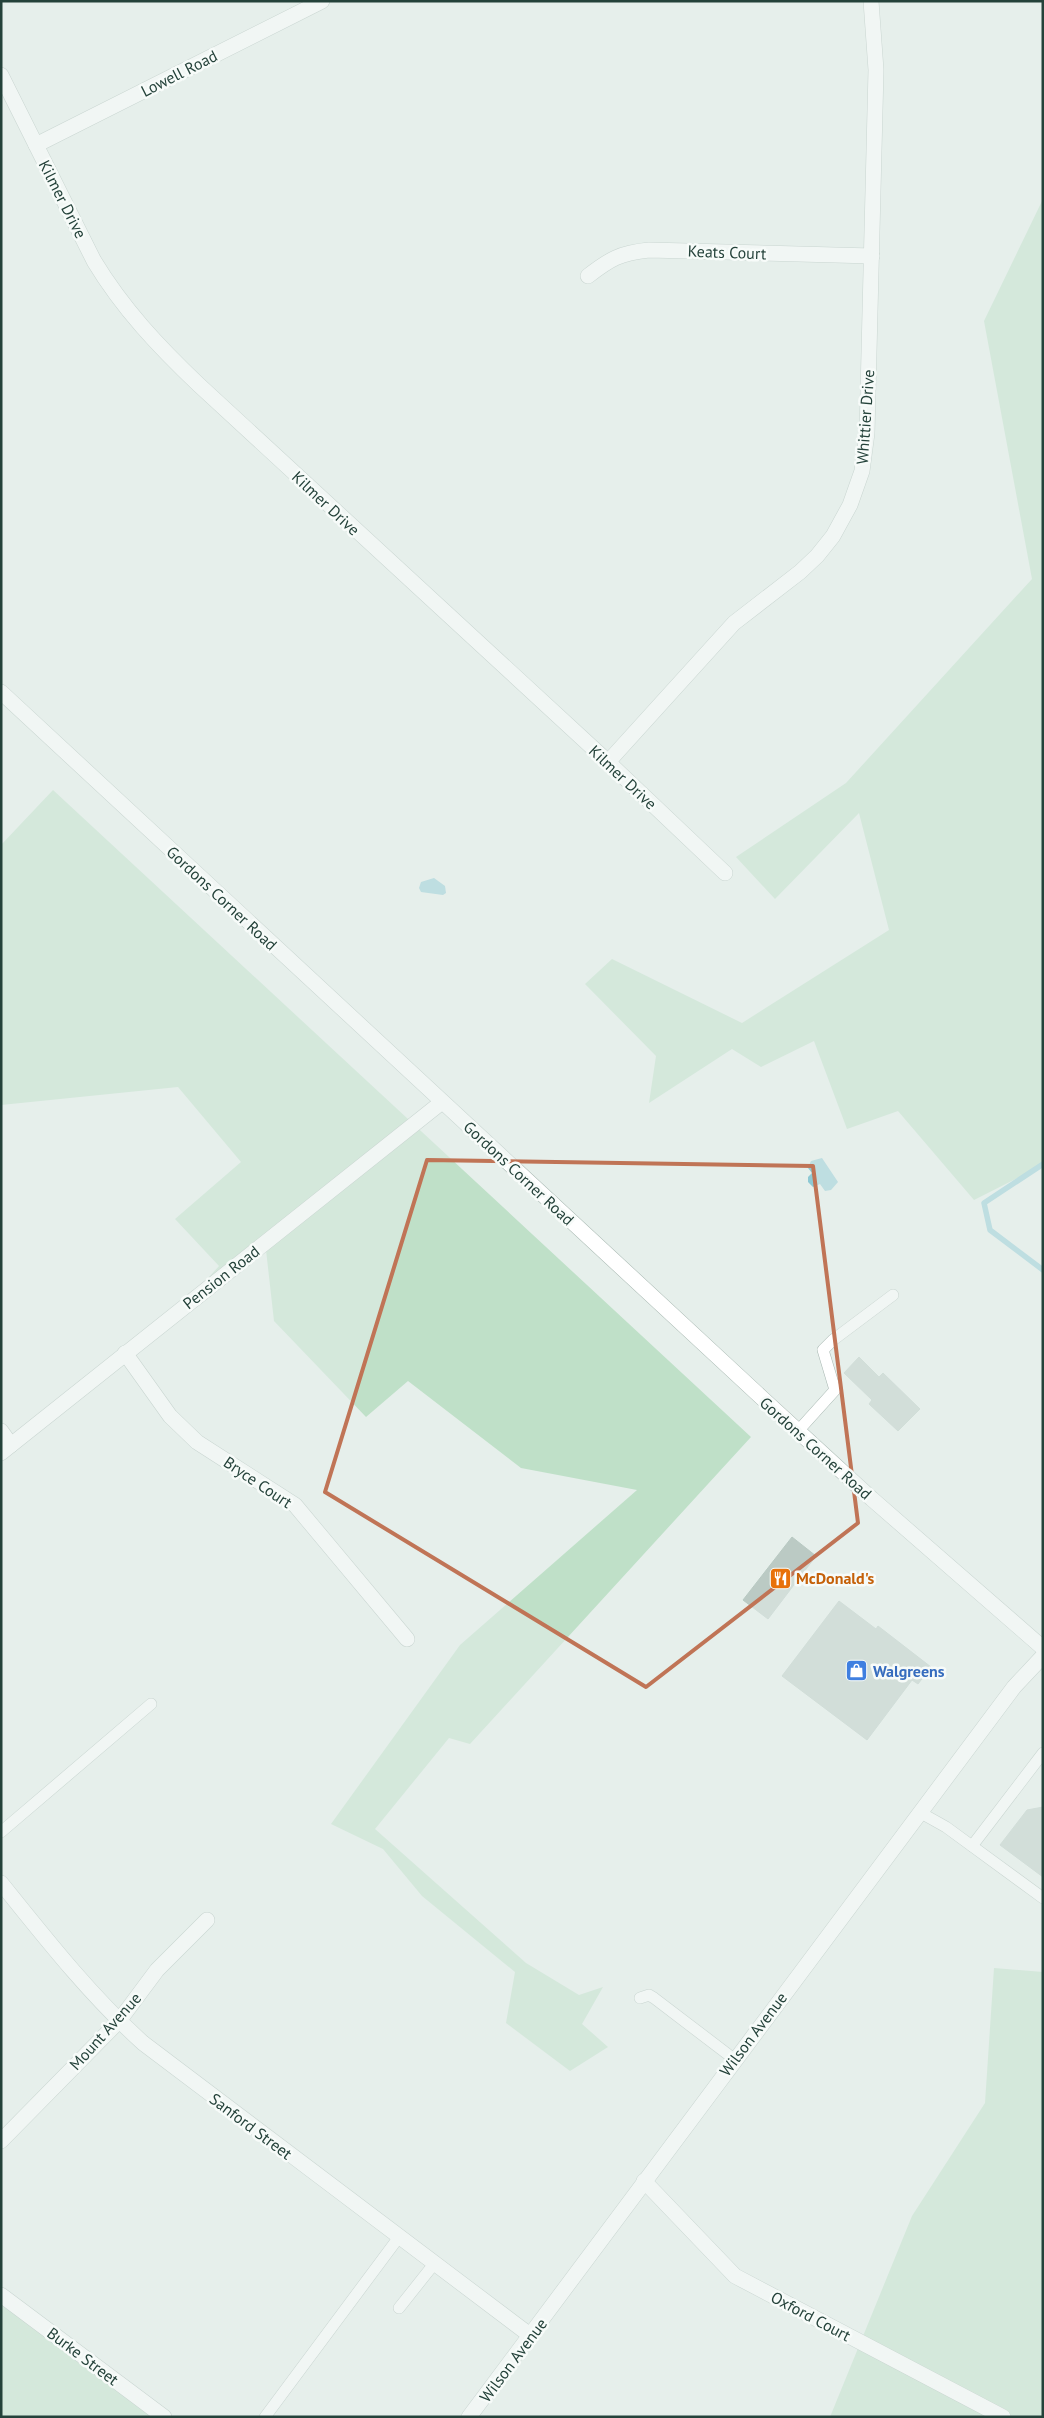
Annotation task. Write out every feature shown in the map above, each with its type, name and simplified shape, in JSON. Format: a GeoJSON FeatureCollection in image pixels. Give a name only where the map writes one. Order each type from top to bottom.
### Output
{"type":"FeatureCollection","features":[{"type":"Feature","properties":{"kind":"street","name":"Lowell Road"},"geometry":{"type":"LineString","coordinates":[[36,144],[322,1]]}},
{"type":"Feature","properties":{"kind":"street","name":"Whittier Drive"},"geometry":{"type":"LineString","coordinates":[[608,762],[734,623],[816,556],[844,517],[862,471],[867,433],[876,70],[871,1]]}},
{"type":"Feature","properties":{"kind":"street","name":"Kilmer Drive"},"geometry":{"type":"LineString","coordinates":[[1,75],[94,261],[108,283],[155,342],[725,873]]}},
{"type":"Feature","properties":{"kind":"street","name":"Keats Court"},"geometry":{"type":"LineString","coordinates":[[588,276],[612,258],[649,250],[872,256]]}},
{"type":"Feature","properties":{"kind":"street","name":"Gordons Corner Road"},"geometry":{"type":"LineString","coordinates":[[1,692],[872,1499],[1043,1648]]}},
{"type":"Feature","properties":{"kind":"street","name":"Pension Road"},"geometry":{"type":"LineString","coordinates":[[6,1449],[442,1102]]}},
{"type":"Feature","properties":{"kind":"street","name":"Bryce Court"},"geometry":{"type":"LineString","coordinates":[[125,1353],[170,1416],[197,1442],[295,1505],[408,1639]]}},
{"type":"Feature","properties":{"kind":"street"},"geometry":{"type":"LineString","coordinates":[[1,1431],[6,1449]]}},
{"type":"Feature","properties":{"kind":"street","name":"Wilson Avenue"},"geometry":{"type":"LineString","coordinates":[[469,2417],[1014,1687],[1043,1656]]}},
{"type":"Feature","properties":{"kind":"street","name":"Sanford Street"},"geometry":{"type":"LineString","coordinates":[[1,1883],[68,1965],[119,2021],[143,2043],[531,2336]]}},
{"type":"Feature","properties":{"kind":"street","name":"Mount Avenue"},"geometry":{"type":"LineString","coordinates":[[1,2141],[119,2021],[157,1970],[207,1920]]}},
{"type":"Feature","properties":{"kind":"street","name":"Oxford Court"},"geometry":{"type":"LineString","coordinates":[[644,2181],[735,2276],[1003,2417]]}},
{"type":"Feature","properties":{"kind":"street","name":"Burke Street"},"geometry":{"type":"LineString","coordinates":[[1,2295],[164,2417]]}},
{"type":"Feature","properties":{"kind":"lane"},"geometry":{"type":"LineString","coordinates":[[798,1431],[834,1390],[823,1350],[833,1340],[893,1295]]}},
{"type":"Feature","properties":{"kind":"lane"},"geometry":{"type":"LineString","coordinates":[[1,1832],[151,1704]]}},
{"type":"Feature","properties":{"kind":"lane"},"geometry":{"type":"LineString","coordinates":[[972,1846],[1039,1765],[1043,1753]]}},
{"type":"Feature","properties":{"kind":"lane"},"geometry":{"type":"LineString","coordinates":[[921,1813],[972,1846],[1043,1898]]}},
{"type":"Feature","properties":{"kind":"lane"},"geometry":{"type":"LineString","coordinates":[[640,1998],[649,1995],[654,1998],[734,2060]]}},
{"type":"Feature","properties":{"kind":"lane"},"geometry":{"type":"LineString","coordinates":[[264,2417],[400,2238]]}},
{"type":"Feature","properties":{"kind":"lane"},"geometry":{"type":"LineString","coordinates":[[399,2308],[434,2264]]}},
{"type":"Feature","properties":{"kind":"highlighted area"},"geometry":{"type":"Polygon","coordinates":[[[427,1160],[813,1166],[858,1523],[646,1687],[325,1492],[427,1160]]]}},
{"type":"Feature","properties":{"kind":"green space"},"geometry":{"type":"Polygon","coordinates":[[[1043,199],[1043,1165],[974,1200],[898,1111],[847,1129],[814,1041],[761,1067],[732,1049],[649,1103],[656,1056],[585,984],[612,959],[742,1023],[889,930],[859,813],[775,899],[736,857],[846,783],[1032,579],[984,321],[1043,199]]]}},
{"type":"Feature","properties":{"kind":"green space"},"geometry":{"type":"Polygon","coordinates":[[[53,790],[751,1437],[470,1744],[449,1738],[375,1829],[526,1963],[579,1995],[603,1987],[582,2024],[608,2047],[570,2071],[506,2023],[515,1972],[422,1896],[383,1849],[331,1824],[460,1645],[637,1490],[521,1468],[408,1381],[366,1417],[274,1321],[265,1241],[200,1287],[219,1266],[175,1219],[241,1162],[178,1087],[1,1105],[1,845],[53,790]]]}},
{"type":"Feature","properties":{"kind":"green space"},"geometry":{"type":"Polygon","coordinates":[[[994,1968],[1043,1972],[1043,2417],[830,2417],[912,2216],[985,2103],[994,1968]]]}},
{"type":"Feature","properties":{"kind":"green space"},"geometry":{"type":"Polygon","coordinates":[[[1,2295],[157,2417],[1,2417],[1,2295]]]}},
{"type":"Feature","properties":{"kind":"water"},"geometry":{"type":"Polygon","coordinates":[[[434,878],[445,886],[446,893],[443,895],[421,892],[419,888],[421,882],[434,878]]]}},
{"type":"Feature","properties":{"kind":"water"},"geometry":{"type":"Polygon","coordinates":[[[822,1158],[838,1182],[831,1190],[825,1191],[820,1184],[813,1187],[808,1182],[808,1177],[812,1173],[808,1168],[811,1161],[822,1158]]]}},
{"type":"Feature","properties":{"kind":"building"},"geometry":{"type":"Polygon","coordinates":[[[859,1357],[879,1377],[883,1373],[920,1409],[898,1431],[869,1404],[872,1400],[844,1373],[859,1357]]]}},
{"type":"Feature","properties":{"kind":"building","name":"McDonald's"},"geometry":{"type":"Polygon","coordinates":[[[792,1537],[816,1556],[768,1619],[743,1600],[792,1537]]]}},
{"type":"Feature","properties":{"kind":"building","name":"Walgreens"},"geometry":{"type":"Polygon","coordinates":[[[839,1601],[876,1629],[878,1626],[931,1667],[918,1684],[912,1680],[867,1740],[782,1676],[839,1601]]]}},
{"type":"Feature","properties":{"kind":"building"},"geometry":{"type":"Polygon","coordinates":[[[1043,1807],[1043,1877],[1000,1845],[1027,1810],[1043,1807]]]}},
{"type":"Feature","properties":{"kind":"waterway"},"geometry":{"type":"LineString","coordinates":[[1043,1164],[984,1203],[990,1230],[1043,1270]]}},
{"type":"Feature","properties":{"kind":"place","name":"McDonald's"},"geometry":{"type":"Point","coordinates":[780,1578]}},
{"type":"Feature","properties":{"kind":"place","name":"Walgreens"},"geometry":{"type":"Point","coordinates":[857,1671]}}]}
